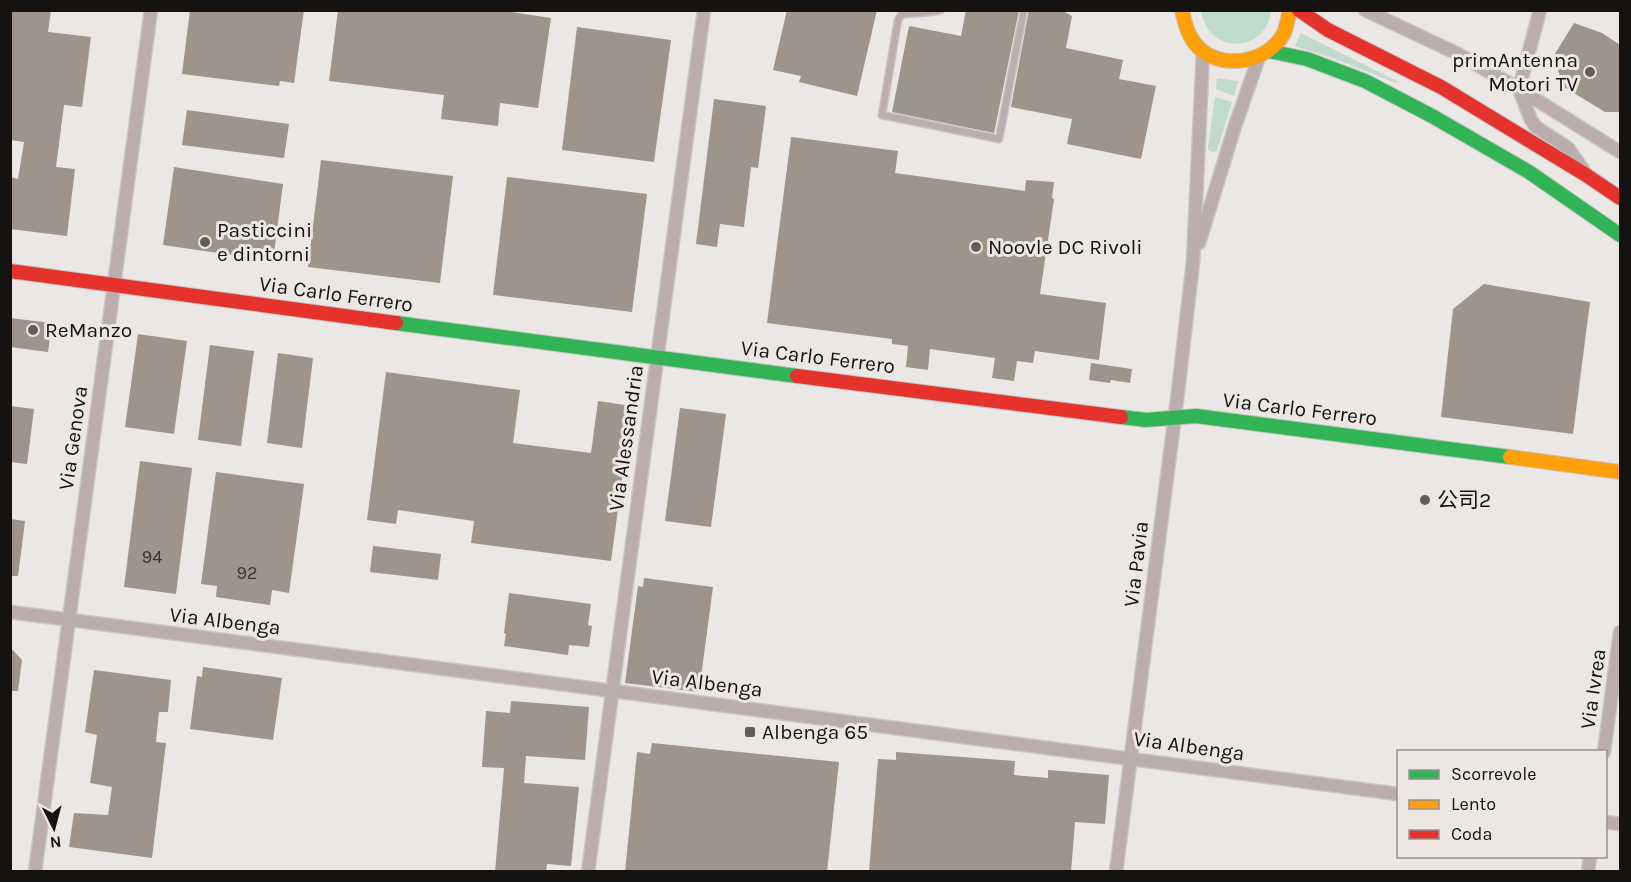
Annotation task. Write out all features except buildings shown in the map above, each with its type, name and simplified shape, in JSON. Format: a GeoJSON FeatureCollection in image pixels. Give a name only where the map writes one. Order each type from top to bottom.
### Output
{"type":"FeatureCollection","features":[{"type":"Feature","properties":{"kind":"street","name":"Via Genova"},"geometry":{"type":"LineString","coordinates":[[35,872],[151,10]]}},
{"type":"Feature","properties":{"kind":"street","name":"Via Alessandria"},"geometry":{"type":"LineString","coordinates":[[588,872],[704,10]]}},
{"type":"Feature","properties":{"kind":"street"},"geometry":{"type":"LineString","coordinates":[[1181,11],[1185,28],[1203,51],[1230,62],[1245,62],[1264,54],[1281,38],[1289,22],[1290,10]]}},
{"type":"Feature","properties":{"kind":"street"},"geometry":{"type":"LineString","coordinates":[[1299,10],[1328,30],[1441,87],[1620,198]]}},
{"type":"Feature","properties":{"kind":"street"},"geometry":{"type":"LineString","coordinates":[[1365,10],[1432,40],[1520,89],[1620,152]]}},
{"type":"Feature","properties":{"kind":"street"},"geometry":{"type":"LineString","coordinates":[[1540,10],[1520,89],[1531,120],[1536,127],[1568,148],[1586,175]]}},
{"type":"Feature","properties":{"kind":"street","name":"Via Pavia"},"geometry":{"type":"LineString","coordinates":[[1116,872],[1193,262],[1203,51]]}},
{"type":"Feature","properties":{"kind":"street"},"geometry":{"type":"LineString","coordinates":[[1264,54],[1307,59],[1365,81],[1432,116],[1529,172],[1620,235]]}},
{"type":"Feature","properties":{"kind":"street","name":"Via Pavia"},"geometry":{"type":"LineString","coordinates":[[1193,262],[1234,126],[1264,54]]}},
{"type":"Feature","properties":{"kind":"street","name":"Via Carlo Ferrero"},"geometry":{"type":"LineString","coordinates":[[10,271],[656,358],[1146,420],[1196,416],[1620,472]]}},
{"type":"Feature","properties":{"kind":"street","name":"Via Albenga"},"geometry":{"type":"LineString","coordinates":[[10,612],[1397,794]]}},
{"type":"Feature","properties":{"kind":"street","name":"Via Ivrea"},"geometry":{"type":"LineString","coordinates":[[1604,750],[1620,632]]}},
{"type":"Feature","properties":{"kind":"lane"},"geometry":{"type":"LineString","coordinates":[[941,10],[901,15],[898,20],[882,115],[999,139],[1024,10]]}},
{"type":"Feature","properties":{"kind":"green space"},"geometry":{"type":"Polygon","coordinates":[[[1201,10],[1271,10],[1267,25],[1259,35],[1248,42],[1236,44],[1224,42],[1214,35],[1206,25],[1201,10]]]}},
{"type":"Feature","properties":{"kind":"green space"},"geometry":{"type":"Polygon","coordinates":[[[1301,33],[1397,81],[1396,83],[1333,58],[1295,46],[1301,33]]]}},
{"type":"Feature","properties":{"kind":"green space"},"geometry":{"type":"Polygon","coordinates":[[[1217,78],[1238,81],[1234,96],[1216,89],[1217,78]]]}},
{"type":"Feature","properties":{"kind":"green space"},"geometry":{"type":"Polygon","coordinates":[[[1215,97],[1232,102],[1217,150],[1214,152],[1209,151],[1208,148],[1215,97]]]}},
{"type":"Feature","properties":{"kind":"traffic: fast"},"geometry":{"type":"LineString","coordinates":[[1269,51],[1307,59],[1365,81],[1432,116],[1529,172],[1620,235]]}},
{"type":"Feature","properties":{"kind":"traffic: fast"},"geometry":{"type":"LineString","coordinates":[[396,323],[797,376]]}},
{"type":"Feature","properties":{"kind":"traffic: fast"},"geometry":{"type":"LineString","coordinates":[[1121,417],[1146,420],[1196,416],[1510,457]]}},
{"type":"Feature","properties":{"kind":"traffic: slow"},"geometry":{"type":"LineString","coordinates":[[1182,10],[1195,44],[1209,55],[1232,61],[1257,57],[1268,51],[1284,33],[1290,10]]}},
{"type":"Feature","properties":{"kind":"traffic: slow"},"geometry":{"type":"LineString","coordinates":[[1510,457],[1620,472]]}},
{"type":"Feature","properties":{"kind":"traffic: jam"},"geometry":{"type":"LineString","coordinates":[[1299,10],[1328,30],[1441,87],[1620,198]]}},
{"type":"Feature","properties":{"kind":"traffic: jam"},"geometry":{"type":"LineString","coordinates":[[10,271],[396,323]]}},
{"type":"Feature","properties":{"kind":"traffic: jam"},"geometry":{"type":"LineString","coordinates":[[797,376],[1121,417]]}},
{"type":"Feature","properties":{"kind":"place","name":"primAntenna Motori TV"},"geometry":{"type":"Point","coordinates":[1590,72]}},
{"type":"Feature","properties":{"kind":"place","name":"Pasticcini e dintorni"},"geometry":{"type":"Point","coordinates":[205,242]}},
{"type":"Feature","properties":{"kind":"place","name":"Noovle DC Rivoli"},"geometry":{"type":"Point","coordinates":[976,247]}},
{"type":"Feature","properties":{"kind":"place","name":"ReManzo"},"geometry":{"type":"Point","coordinates":[33,330]}},
{"type":"Feature","properties":{"kind":"place","name":"公司2"},"geometry":{"type":"Point","coordinates":[1425,500]}},
{"type":"Feature","properties":{"kind":"place","name":"Albenga 65"},"geometry":{"type":"Point","coordinates":[750,732]}}]}
